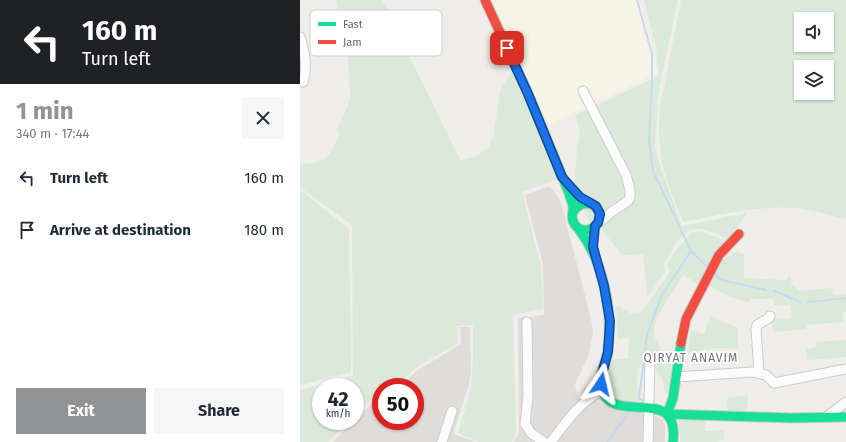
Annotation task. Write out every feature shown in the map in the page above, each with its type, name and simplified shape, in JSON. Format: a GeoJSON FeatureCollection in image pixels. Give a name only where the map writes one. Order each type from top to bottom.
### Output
{"type":"FeatureCollection","features":[{"type":"Feature","properties":{"kind":"main road"},"geometry":{"type":"LineString","coordinates":[[485,0],[528,94],[572,202],[573,221],[588,240],[594,253],[604,286],[610,321],[608,352],[601,380],[602,391],[608,399],[616,404],[659,410],[667,414],[791,418],[846,417]]}},
{"type":"Feature","properties":{"kind":"main road"},"geometry":{"type":"LineString","coordinates":[[562,177],[573,191],[591,204],[600,214],[593,240],[594,253]]}},
{"type":"Feature","properties":{"kind":"main road"},"geometry":{"type":"LineString","coordinates":[[573,212],[578,205],[591,204]]}},
{"type":"Feature","properties":{"kind":"main road"},"geometry":{"type":"LineString","coordinates":[[578,228],[587,230],[596,225]]}},
{"type":"Feature","properties":{"kind":"main road"},"geometry":{"type":"LineString","coordinates":[[667,414],[672,404],[683,329],[686,319],[719,255],[739,234]]}},
{"type":"Feature","properties":{"kind":"main road"},"geometry":{"type":"LineString","coordinates":[[667,414],[673,423],[673,442]]}},
{"type":"Feature","properties":{"kind":"street"},"geometry":{"type":"LineString","coordinates":[[300,37],[306,63],[303,82]]}},
{"type":"Feature","properties":{"kind":"street"},"geometry":{"type":"LineString","coordinates":[[583,91],[629,183],[630,197],[628,201],[596,225]]}},
{"type":"Feature","properties":{"kind":"street"},"geometry":{"type":"LineString","coordinates":[[591,204],[607,209],[616,209]]}},
{"type":"Feature","properties":{"kind":"street"},"geometry":{"type":"LineString","coordinates":[[759,373],[756,325],[770,316]]}},
{"type":"Feature","properties":{"kind":"street"},"geometry":{"type":"LineString","coordinates":[[527,322],[528,396],[525,424],[531,433],[544,442]]}},
{"type":"Feature","properties":{"kind":"street"},"geometry":{"type":"LineString","coordinates":[[648,442],[650,359]]}},
{"type":"Feature","properties":{"kind":"street"},"geometry":{"type":"LineString","coordinates":[[676,377],[752,372],[766,375],[774,383],[844,371]]}},
{"type":"Feature","properties":{"kind":"street"},"geometry":{"type":"LineString","coordinates":[[552,442],[577,409],[602,391]]}},
{"type":"Feature","properties":{"kind":"street"},"geometry":{"type":"LineString","coordinates":[[826,417],[846,402]]}},
{"type":"Feature","properties":{"kind":"street"},"geometry":{"type":"LineString","coordinates":[[442,442],[452,411]]}},
{"type":"Feature","properties":{"kind":"shaded area"},"geometry":{"type":"Polygon","coordinates":[[[492,0],[639,0],[651,42],[657,73],[548,125],[492,0]]]}},
{"type":"Feature","properties":{"kind":"shaded area"},"geometry":{"type":"Polygon","coordinates":[[[550,186],[561,202],[591,319],[593,333],[589,354],[575,384],[579,399],[599,402],[606,406],[656,416],[662,419],[665,426],[665,442],[514,442],[519,431],[518,318],[544,315],[543,264],[525,195],[550,186]]]}},
{"type":"Feature","properties":{"kind":"shaded area"},"geometry":{"type":"Polygon","coordinates":[[[460,327],[470,327],[471,370],[469,385],[453,434],[476,442],[333,442],[345,430],[364,430],[364,411],[372,403],[372,430],[424,430],[424,378],[409,378],[421,368],[461,344],[460,327]]]}},
{"type":"Feature","properties":{"kind":"green space"},"geometry":{"type":"Polygon","coordinates":[[[336,0],[382,0],[387,10],[338,10],[336,0]]]}},
{"type":"Feature","properties":{"kind":"green space"},"geometry":{"type":"Polygon","coordinates":[[[644,0],[678,0],[658,94],[655,147],[662,172],[682,226],[747,213],[728,240],[722,236],[702,229],[689,230],[678,240],[664,263],[665,271],[648,297],[643,254],[622,255],[603,231],[590,223],[574,190],[577,147],[580,133],[576,115],[659,76],[656,47],[644,0]]]}},
{"type":"Feature","properties":{"kind":"green space"},"geometry":{"type":"Polygon","coordinates":[[[681,0],[846,0],[846,219],[804,209],[784,207],[740,211],[683,222],[669,187],[662,164],[659,133],[660,108],[681,0]]]}},
{"type":"Feature","properties":{"kind":"green space"},"geometry":{"type":"Polygon","coordinates":[[[348,56],[409,56],[460,160],[476,156],[488,148],[494,134],[500,91],[512,71],[557,179],[522,192],[541,266],[543,309],[513,315],[516,433],[512,442],[480,442],[458,433],[471,388],[473,325],[457,326],[458,343],[417,367],[405,378],[372,378],[372,398],[364,406],[364,378],[345,378],[353,376],[352,225],[300,187],[300,164],[316,162],[326,158],[339,134],[337,129],[350,98],[348,56]]]}},
{"type":"Feature","properties":{"kind":"green space"},"geometry":{"type":"Polygon","coordinates":[[[300,190],[349,229],[351,372],[327,378],[312,378],[312,382],[300,385],[300,190]]]}},
{"type":"Feature","properties":{"kind":"green space"},"geometry":{"type":"Polygon","coordinates":[[[700,231],[721,239],[725,243],[698,284],[683,275],[657,319],[654,331],[657,342],[662,352],[673,356],[668,394],[665,392],[662,378],[657,372],[656,361],[653,356],[645,357],[637,373],[640,401],[624,401],[610,396],[607,392],[605,384],[612,359],[628,359],[629,338],[617,339],[618,327],[615,307],[619,306],[632,314],[641,313],[670,272],[667,264],[677,249],[691,233],[700,231]]]}},
{"type":"Feature","properties":{"kind":"green space"},"geometry":{"type":"Polygon","coordinates":[[[736,252],[744,254],[744,278],[785,280],[790,275],[792,285],[800,291],[832,288],[833,295],[846,294],[846,312],[842,312],[843,322],[807,325],[807,329],[773,332],[772,319],[792,318],[790,305],[774,306],[773,299],[750,299],[750,303],[728,296],[709,286],[721,261],[736,252]]]}},
{"type":"Feature","properties":{"kind":"green space"},"geometry":{"type":"Polygon","coordinates":[[[710,316],[738,328],[738,349],[715,348],[688,353],[691,330],[704,334],[710,316]]]}},
{"type":"Feature","properties":{"kind":"green space"},"geometry":{"type":"Polygon","coordinates":[[[846,340],[846,357],[807,360],[806,349],[815,348],[817,342],[846,340]]]}},
{"type":"Feature","properties":{"kind":"green space"},"geometry":{"type":"Polygon","coordinates":[[[312,387],[312,430],[340,430],[328,442],[300,442],[300,390],[312,387]]]}},
{"type":"Feature","properties":{"kind":"green space"},"geometry":{"type":"Polygon","coordinates":[[[748,395],[747,413],[728,413],[727,398],[748,395]]]}},
{"type":"Feature","properties":{"kind":"green space"},"geometry":{"type":"Polygon","coordinates":[[[679,419],[705,419],[705,431],[723,430],[725,439],[716,442],[680,442],[679,419]]]}},
{"type":"Feature","properties":{"kind":"waterway"},"geometry":{"type":"LineString","coordinates":[[637,0],[652,54],[649,139],[653,171],[691,251],[708,267]]}},
{"type":"Feature","properties":{"kind":"waterway"},"geometry":{"type":"LineString","coordinates":[[646,403],[639,398],[647,335],[662,295],[691,251]]}},
{"type":"Feature","properties":{"kind":"waterway"},"geometry":{"type":"LineString","coordinates":[[715,274],[721,280],[766,290]]}},
{"type":"Feature","properties":{"kind":"waterway"},"geometry":{"type":"LineString","coordinates":[[774,291],[800,302]]}},
{"type":"Feature","properties":{"kind":"waterway"},"geometry":{"type":"LineString","coordinates":[[808,302],[846,298]]}},
{"type":"Feature","properties":{"kind":"waterway"},"geometry":{"type":"LineString","coordinates":[[607,442],[630,411]]}},
{"type":"Feature","properties":{"kind":"traffic: fast"},"geometry":{"type":"LineString","coordinates":[[526,89],[569,193],[573,206],[572,216],[573,221],[577,227],[583,230],[589,229],[599,222],[600,216],[598,210],[591,204],[586,203],[581,205],[573,212]]}},
{"type":"Feature","properties":{"kind":"traffic: fast"},"geometry":{"type":"LineString","coordinates":[[578,228],[587,241],[600,270],[607,301],[609,333],[607,354],[600,382],[601,387],[607,399],[617,405],[656,409],[666,414],[672,424],[673,442]]}},
{"type":"Feature","properties":{"kind":"traffic: fast"},"geometry":{"type":"LineString","coordinates":[[681,343],[673,398],[667,414],[791,418],[846,417]]}},
{"type":"Feature","properties":{"kind":"traffic: jam"},"geometry":{"type":"LineString","coordinates":[[485,0],[526,89]]}},
{"type":"Feature","properties":{"kind":"traffic: jam"},"geometry":{"type":"LineString","coordinates":[[681,343],[686,319],[719,255],[739,234]]}},
{"type":"Feature","properties":{"kind":"district","name":"QIRYAT ANAVIM"},"geometry":{"type":"Point","coordinates":[691,358]}},
{"type":"Feature","properties":{"kind":"route"},"geometry":{"type":"LineString","coordinates":[[507,48],[528,94],[562,177],[580,197],[596,206],[600,214],[598,223],[595,226],[593,247],[604,286],[610,321],[608,352],[601,384]]}}]}
